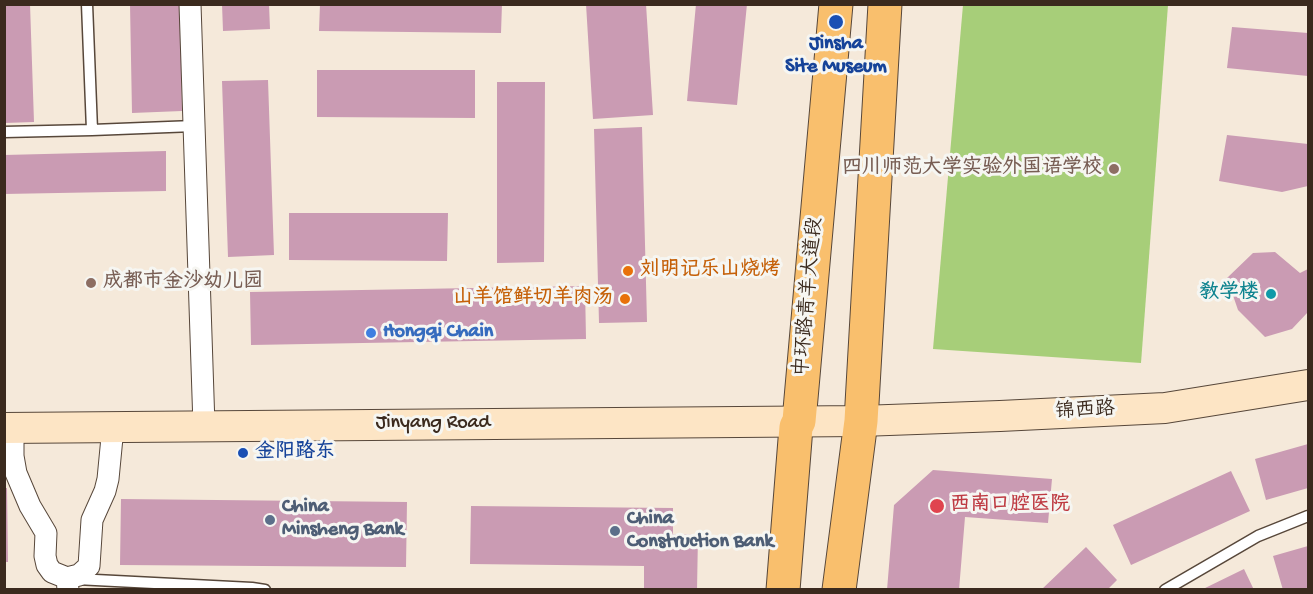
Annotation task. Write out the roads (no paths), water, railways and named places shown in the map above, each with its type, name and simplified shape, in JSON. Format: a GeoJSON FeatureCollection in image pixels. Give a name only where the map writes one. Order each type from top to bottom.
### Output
{"type":"FeatureCollection","features":[{"type":"Feature","properties":{"kind":"main road","name":"中环路青羊大道段"},"geometry":{"type":"LineString","coordinates":[[783,590],[836,4]]}},
{"type":"Feature","properties":{"kind":"main road"},"geometry":{"type":"LineString","coordinates":[[840,590],[861,421],[885,4]]}},
{"type":"Feature","properties":{"kind":"street"},"geometry":{"type":"LineString","coordinates":[[190,4],[204,426]]}},
{"type":"Feature","properties":{"kind":"street","name":"锦西路"},"geometry":{"type":"LineString","coordinates":[[861,421],[1165,408],[1308,385]]}},
{"type":"Feature","properties":{"kind":"street","name":"Jinyang Road"},"geometry":{"type":"LineString","coordinates":[[9,428],[861,421]]}},
{"type":"Feature","properties":{"kind":"street"},"geometry":{"type":"LineString","coordinates":[[9,428],[16,473],[30,506],[46,533],[47,565],[51,572],[67,584],[89,566],[92,520],[108,479],[113,427]]}},
{"type":"Feature","properties":{"kind":"lane"},"geometry":{"type":"LineString","coordinates":[[87,4],[92,130]]}},
{"type":"Feature","properties":{"kind":"lane"},"geometry":{"type":"LineString","coordinates":[[4,132],[194,126]]}},
{"type":"Feature","properties":{"kind":"lane"},"geometry":{"type":"LineString","coordinates":[[1165,590],[1258,536],[1308,516]]}},
{"type":"Feature","properties":{"kind":"lane"},"geometry":{"type":"LineString","coordinates":[[67,584],[265,590]]}},
{"type":"Feature","properties":{"kind":"place","name":"Jinsha Site Museum"},"geometry":{"type":"Point","coordinates":[836,22]}},
{"type":"Feature","properties":{"kind":"place","name":"四川师范大学实验外国语学校"},"geometry":{"type":"Point","coordinates":[1114,169]}},
{"type":"Feature","properties":{"kind":"place","name":"刘明记乐山烧烤"},"geometry":{"type":"Point","coordinates":[628,271]}},
{"type":"Feature","properties":{"kind":"place","name":"成都市金沙幼儿园"},"geometry":{"type":"Point","coordinates":[91,283]}},
{"type":"Feature","properties":{"kind":"place","name":"教学楼"},"geometry":{"type":"Point","coordinates":[1271,294]}},
{"type":"Feature","properties":{"kind":"place","name":"山羊馆鲜切羊肉汤"},"geometry":{"type":"Point","coordinates":[625,299]}},
{"type":"Feature","properties":{"kind":"place","name":"Hongqi Chain"},"geometry":{"type":"Point","coordinates":[371,333]}},
{"type":"Feature","properties":{"kind":"place","name":"金阳路东"},"geometry":{"type":"Point","coordinates":[243,453]}},
{"type":"Feature","properties":{"kind":"place","name":"西南口腔医院"},"geometry":{"type":"Point","coordinates":[937,506]}},
{"type":"Feature","properties":{"kind":"place","name":"China Minsheng Bank"},"geometry":{"type":"Point","coordinates":[270,520]}},
{"type":"Feature","properties":{"kind":"place","name":"China Construction Bank"},"geometry":{"type":"Point","coordinates":[615,531]}}]}
